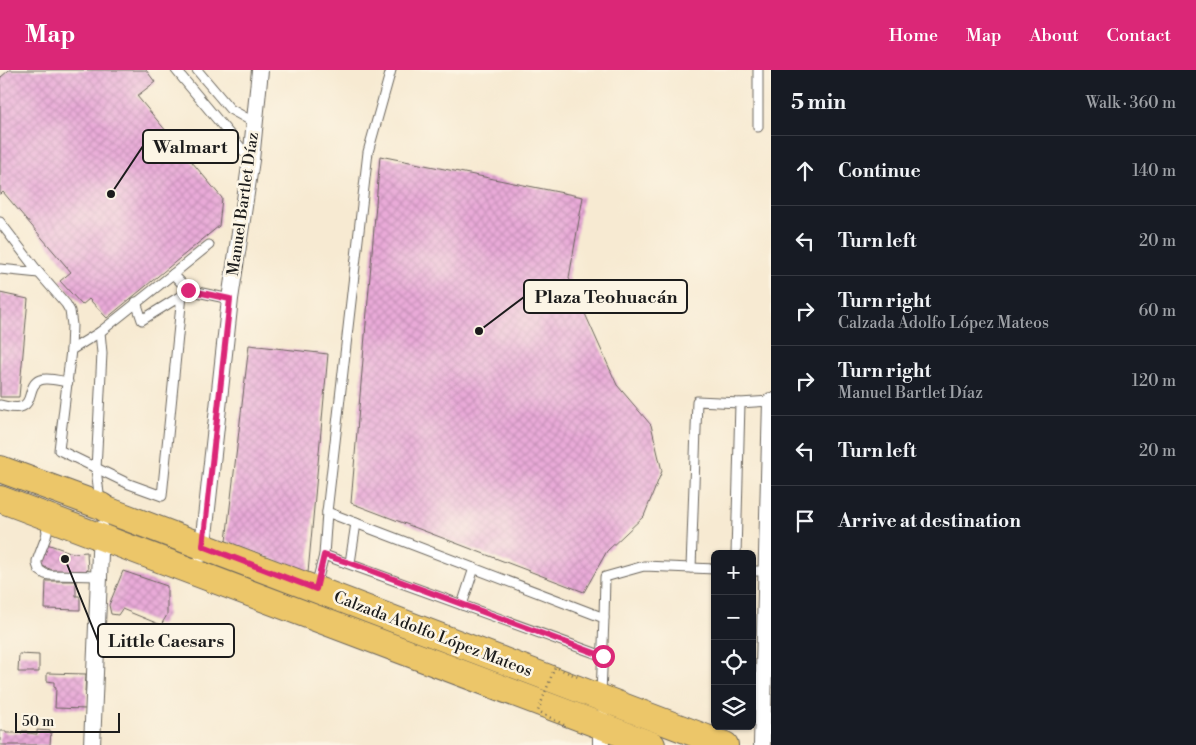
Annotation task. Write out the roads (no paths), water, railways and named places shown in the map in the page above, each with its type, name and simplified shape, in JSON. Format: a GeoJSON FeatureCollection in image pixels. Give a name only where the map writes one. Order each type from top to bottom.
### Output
{"type":"FeatureCollection","features":[{"type":"Feature","properties":{"kind":"main road","name":"Calzada Adolfo López Mateos"},"geometry":{"type":"LineString","coordinates":[[0,469],[725,745]]}},
{"type":"Feature","properties":{"kind":"main road","name":"Calzada Adolfo López Mateos"},"geometry":{"type":"LineString","coordinates":[[0,499],[198,574],[613,738],[652,745]]}},
{"type":"Feature","properties":{"kind":"street","name":"Manuel Bartlet Díaz"},"geometry":{"type":"LineString","coordinates":[[198,574],[203,546],[230,299],[251,160],[260,70]]}},
{"type":"Feature","properties":{"kind":"street"},"geometry":{"type":"LineString","coordinates":[[762,745],[764,576],[771,401]]}},
{"type":"Feature","properties":{"kind":"street"},"geometry":{"type":"LineString","coordinates":[[92,745],[100,576],[101,506]]}},
{"type":"Feature","properties":{"kind":"street"},"geometry":{"type":"LineString","coordinates":[[601,698],[613,738]]}},
{"type":"Feature","properties":{"kind":"street"},"geometry":{"type":"LineString","coordinates":[[613,738],[627,708]]}},
{"type":"Feature","properties":{"kind":"lane"},"geometry":{"type":"LineString","coordinates":[[176,70],[251,160]]}},
{"type":"Feature","properties":{"kind":"lane"},"geometry":{"type":"LineString","coordinates":[[197,70],[230,109],[255,123]]}},
{"type":"Feature","properties":{"kind":"lane"},"geometry":{"type":"LineString","coordinates":[[316,589],[324,555],[327,512],[368,152],[391,70]]}},
{"type":"Feature","properties":{"kind":"lane"},"geometry":{"type":"LineString","coordinates":[[758,70],[758,127]]}},
{"type":"Feature","properties":{"kind":"lane"},"geometry":{"type":"LineString","coordinates":[[0,222],[70,310],[72,325],[71,350],[59,450],[129,484],[162,496],[185,293],[173,274]]}},
{"type":"Feature","properties":{"kind":"lane"},"geometry":{"type":"LineString","coordinates":[[71,350],[100,332],[209,246]]}},
{"type":"Feature","properties":{"kind":"lane"},"geometry":{"type":"LineString","coordinates":[[0,269],[39,273]]}},
{"type":"Feature","properties":{"kind":"lane"},"geometry":{"type":"LineString","coordinates":[[136,302],[142,320],[185,293],[230,299]]}},
{"type":"Feature","properties":{"kind":"lane"},"geometry":{"type":"LineString","coordinates":[[100,332],[102,353],[96,469],[101,506]]}},
{"type":"Feature","properties":{"kind":"lane"},"geometry":{"type":"LineString","coordinates":[[0,405],[16,408],[24,406],[30,399],[33,386],[40,380],[48,379],[68,382]]}},
{"type":"Feature","properties":{"kind":"lane"},"geometry":{"type":"LineString","coordinates":[[691,568],[697,401],[740,403],[771,401]]}},
{"type":"Feature","properties":{"kind":"lane"},"geometry":{"type":"LineString","coordinates":[[736,550],[740,403]]}},
{"type":"Feature","properties":{"kind":"lane"},"geometry":{"type":"LineString","coordinates":[[327,512],[604,618]]}},
{"type":"Feature","properties":{"kind":"lane"},"geometry":{"type":"LineString","coordinates":[[41,514],[45,519],[47,532],[37,561],[39,570],[50,575],[100,576]]}},
{"type":"Feature","properties":{"kind":"lane"},"geometry":{"type":"LineString","coordinates":[[350,563],[356,523]]}},
{"type":"Feature","properties":{"kind":"lane"},"geometry":{"type":"LineString","coordinates":[[324,555],[603,656]]}},
{"type":"Feature","properties":{"kind":"lane"},"geometry":{"type":"LineString","coordinates":[[601,698],[605,577],[644,566],[711,569]]}},
{"type":"Feature","properties":{"kind":"lane"},"geometry":{"type":"LineString","coordinates":[[462,605],[474,568]]}},
{"type":"Feature","properties":{"kind":"place","name":"Walmart"},"geometry":{"type":"Point","coordinates":[111,194]}},
{"type":"Feature","properties":{"kind":"place","name":"Plaza Teohuacán"},"geometry":{"type":"Point","coordinates":[479,331]}},
{"type":"Feature","properties":{"kind":"place","name":"Little Caesars"},"geometry":{"type":"Point","coordinates":[65,559]}}]}
